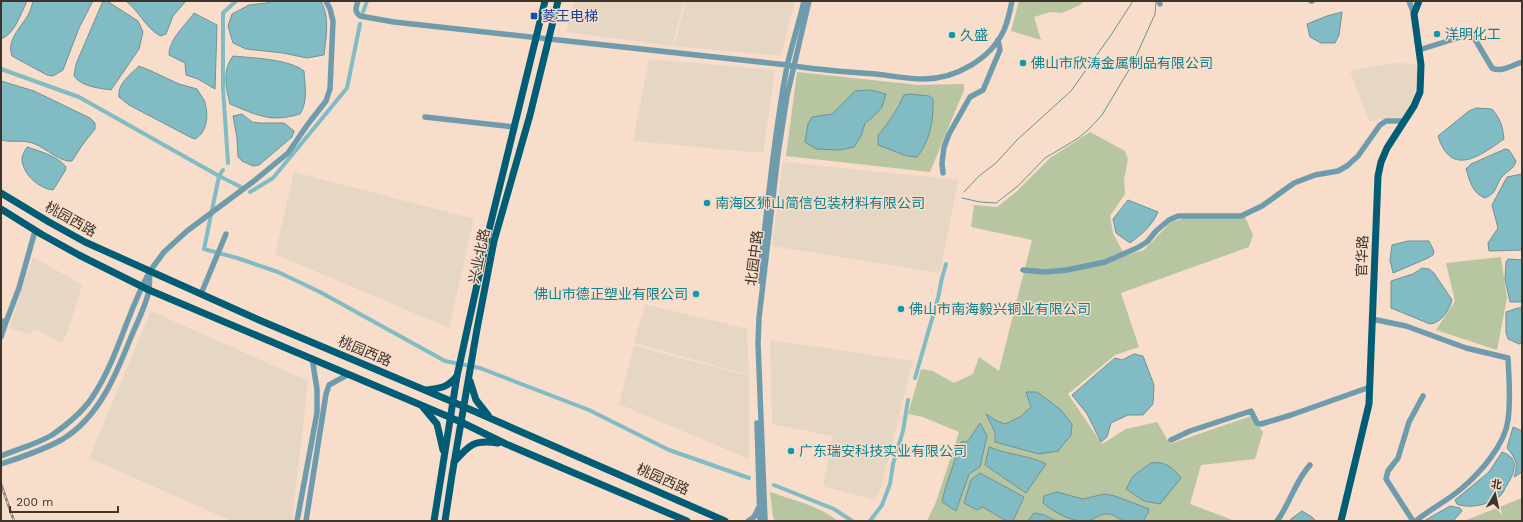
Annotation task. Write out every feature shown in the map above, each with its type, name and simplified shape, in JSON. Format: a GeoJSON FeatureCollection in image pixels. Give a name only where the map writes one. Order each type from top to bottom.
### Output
{"type":"FeatureCollection","features":[{"type":"Feature","properties":{"kind":"main road","name":"兴业北路"},"geometry":{"type":"LineString","coordinates":[[434,521],[458,374],[489,230],[545,1]]}},
{"type":"Feature","properties":{"kind":"main road","name":"兴业北路"},"geometry":{"type":"LineString","coordinates":[[445,521],[469,375],[494,241],[530,115],[558,1]]}},
{"type":"Feature","properties":{"kind":"main road","name":"官华路"},"geometry":{"type":"LineString","coordinates":[[1341,521],[1369,404],[1378,176],[1381,162],[1387,148],[1414,106],[1420,92],[1421,64],[1414,14],[1419,1]]}},
{"type":"Feature","properties":{"kind":"main road","name":"桃园西路"},"geometry":{"type":"LineString","coordinates":[[1,193],[85,242],[201,294],[725,521]]}},
{"type":"Feature","properties":{"kind":"main road","name":"桃园西路"},"geometry":{"type":"LineString","coordinates":[[1,209],[35,231],[149,290],[450,417],[506,444],[687,521]]}},
{"type":"Feature","properties":{"kind":"main road"},"geometry":{"type":"LineString","coordinates":[[425,390],[441,388],[451,384],[458,374]]}},
{"type":"Feature","properties":{"kind":"main road"},"geometry":{"type":"LineString","coordinates":[[469,375],[471,388],[478,405],[490,418]]}},
{"type":"Feature","properties":{"kind":"main road"},"geometry":{"type":"LineString","coordinates":[[421,405],[437,424],[444,457]]}},
{"type":"Feature","properties":{"kind":"main road"},"geometry":{"type":"LineString","coordinates":[[454,462],[465,449],[480,441],[506,444]]}},
{"type":"Feature","properties":{"kind":"street"},"geometry":{"type":"LineString","coordinates":[[1,456],[50,436],[66,425],[81,411],[95,394],[108,368],[141,286],[164,252],[187,231],[254,182],[288,153],[308,124],[326,102],[330,89],[333,20],[326,1]]}},
{"type":"Feature","properties":{"kind":"street"},"geometry":{"type":"LineString","coordinates":[[358,1],[356,13],[360,16],[394,22],[790,65],[822,70],[924,79],[941,77],[955,73],[969,67],[980,59],[998,40],[1004,30],[1012,1]]}},
{"type":"Feature","properties":{"kind":"street","name":"北园中路"},"geometry":{"type":"LineString","coordinates":[[760,521],[755,343],[756,318],[773,159],[790,65],[804,1]]}},
{"type":"Feature","properties":{"kind":"street","name":"北园中路"},"geometry":{"type":"LineString","coordinates":[[766,521],[764,514],[758,343],[759,318],[790,65],[808,1]]}},
{"type":"Feature","properties":{"kind":"street"},"geometry":{"type":"LineString","coordinates":[[1409,1],[1414,14]]}},
{"type":"Feature","properties":{"kind":"street"},"geometry":{"type":"LineString","coordinates":[[1419,50],[1470,34],[1473,36],[1492,68],[1502,70],[1522,62]]}},
{"type":"Feature","properties":{"kind":"street"},"geometry":{"type":"LineString","coordinates":[[943,173],[942,163],[944,147],[970,97],[983,90],[1000,50],[998,40]]}},
{"type":"Feature","properties":{"kind":"street"},"geometry":{"type":"LineString","coordinates":[[425,117],[514,127]]}},
{"type":"Feature","properties":{"kind":"street"},"geometry":{"type":"LineString","coordinates":[[1023,270],[1045,272],[1067,270],[1105,262],[1147,242],[1156,231],[1169,220],[1178,216],[1241,216],[1262,206],[1294,183],[1315,175],[1338,171],[1347,166],[1358,156],[1380,125],[1386,121],[1404,121]]}},
{"type":"Feature","properties":{"kind":"street"},"geometry":{"type":"LineString","coordinates":[[1,337],[3,321],[19,288],[35,231]]}},
{"type":"Feature","properties":{"kind":"street"},"geometry":{"type":"LineString","coordinates":[[201,294],[226,234]]}},
{"type":"Feature","properties":{"kind":"street"},"geometry":{"type":"LineString","coordinates":[[1,464],[40,450],[63,439],[77,428],[94,410],[107,391],[117,372],[149,290],[150,271]]}},
{"type":"Feature","properties":{"kind":"street"},"geometry":{"type":"LineString","coordinates":[[1372,319],[1406,326],[1466,348],[1508,358],[1510,396],[1508,421],[1504,436],[1490,459],[1461,489],[1416,521]]}},
{"type":"Feature","properties":{"kind":"street"},"geometry":{"type":"LineString","coordinates":[[297,521],[317,413],[317,389],[312,358]]}},
{"type":"Feature","properties":{"kind":"street"},"geometry":{"type":"LineString","coordinates":[[108,368],[117,372]]}},
{"type":"Feature","properties":{"kind":"street"},"geometry":{"type":"LineString","coordinates":[[306,521],[326,394],[330,385],[349,374]]}},
{"type":"Feature","properties":{"kind":"street"},"geometry":{"type":"LineString","coordinates":[[1171,440],[1197,429],[1251,411],[1257,422],[1261,424],[1370,387]]}},
{"type":"Feature","properties":{"kind":"street"},"geometry":{"type":"LineString","coordinates":[[1413,521],[1386,479],[1388,471],[1398,458],[1409,422],[1423,396]]}},
{"type":"Feature","properties":{"kind":"street"},"geometry":{"type":"LineString","coordinates":[[1277,521],[1283,514],[1302,473],[1310,465]]}},
{"type":"Feature","properties":{"kind":"street"},"geometry":{"type":"LineString","coordinates":[[748,521],[754,516],[760,507]]}},
{"type":"Feature","properties":{"kind":"shaded area","name":"菱王电梯"},"geometry":{"type":"Polygon","coordinates":[[[575,1],[684,1],[672,46],[566,32],[575,1]]]}},
{"type":"Feature","properties":{"kind":"shaded area"},"geometry":{"type":"Polygon","coordinates":[[[686,1],[795,1],[781,56],[674,46],[686,1]]]}},
{"type":"Feature","properties":{"kind":"shaded area"},"geometry":{"type":"Polygon","coordinates":[[[649,59],[775,70],[763,153],[633,141],[649,59]]]}},
{"type":"Feature","properties":{"kind":"shaded area"},"geometry":{"type":"Polygon","coordinates":[[[1394,63],[1419,64],[1414,98],[1406,116],[1369,121],[1350,71],[1394,63]]]}},
{"type":"Feature","properties":{"kind":"shaded area"},"geometry":{"type":"Polygon","coordinates":[[[783,162],[958,180],[940,273],[772,246],[783,162]]]}},
{"type":"Feature","properties":{"kind":"shaded area"},"geometry":{"type":"Polygon","coordinates":[[[294,172],[474,219],[449,328],[275,254],[294,172]]]}},
{"type":"Feature","properties":{"kind":"shaded area"},"geometry":{"type":"Polygon","coordinates":[[[33,257],[82,285],[69,328],[62,343],[34,329],[30,334],[9,328],[33,257]]]}},
{"type":"Feature","properties":{"kind":"shaded area"},"geometry":{"type":"Polygon","coordinates":[[[645,304],[747,329],[749,375],[634,343],[645,304]]]}},
{"type":"Feature","properties":{"kind":"shaded area"},"geometry":{"type":"Polygon","coordinates":[[[151,311],[308,381],[292,521],[232,521],[89,458],[151,311]]]}},
{"type":"Feature","properties":{"kind":"shaded area"},"geometry":{"type":"Polygon","coordinates":[[[770,340],[913,361],[882,485],[875,500],[823,486],[833,436],[772,424],[770,340]]]}},
{"type":"Feature","properties":{"kind":"shaded area"},"geometry":{"type":"Polygon","coordinates":[[[634,346],[749,376],[749,459],[619,404],[634,346]]]}},
{"type":"Feature","properties":{"kind":"green space"},"geometry":{"type":"Polygon","coordinates":[[[1019,1],[1084,1],[1080,5],[1062,13],[1050,12],[1034,17],[1041,40],[1011,31],[1019,1]]]}},
{"type":"Feature","properties":{"kind":"green space"},"geometry":{"type":"Polygon","coordinates":[[[797,72],[918,85],[964,84],[964,90],[930,172],[786,156],[797,72]]]}},
{"type":"Feature","properties":{"kind":"green space"},"geometry":{"type":"Polygon","coordinates":[[[1090,132],[1125,151],[1128,159],[1124,180],[1125,194],[1110,216],[1113,233],[1125,256],[1144,250],[1171,222],[1186,218],[1245,217],[1253,235],[1249,247],[1121,293],[1139,347],[1115,355],[1068,394],[1102,444],[1126,429],[1157,422],[1170,444],[1251,416],[1263,432],[1255,459],[1201,465],[1190,504],[1235,521],[927,521],[936,502],[959,432],[923,417],[908,414],[921,369],[933,371],[954,383],[973,374],[979,357],[999,371],[1032,240],[971,227],[974,205],[997,207],[1016,192],[1050,158],[1090,132]]]}},
{"type":"Feature","properties":{"kind":"green space"},"geometry":{"type":"Polygon","coordinates":[[[1501,257],[1507,298],[1497,350],[1436,330],[1455,301],[1446,263],[1501,257]]]}},
{"type":"Feature","properties":{"kind":"green space"},"geometry":{"type":"Polygon","coordinates":[[[770,492],[814,507],[838,521],[775,521],[773,517],[770,492]]]}},
{"type":"Feature","properties":{"kind":"green space"},"geometry":{"type":"Polygon","coordinates":[[[1522,498],[1522,521],[1464,521],[1522,498]]]}},
{"type":"Feature","properties":{"kind":"water"},"geometry":{"type":"Polygon","coordinates":[[[1,1],[27,1],[14,28],[10,33],[1,39],[1,1]]]}},
{"type":"Feature","properties":{"kind":"water"},"geometry":{"type":"Polygon","coordinates":[[[33,1],[93,1],[79,28],[63,70],[53,76],[47,75],[12,56],[11,44],[29,13],[33,1]]]}},
{"type":"Feature","properties":{"kind":"water"},"geometry":{"type":"Polygon","coordinates":[[[103,1],[107,1],[138,21],[143,32],[139,49],[111,90],[86,85],[77,80],[74,76],[76,64],[103,1]]]}},
{"type":"Feature","properties":{"kind":"water"},"geometry":{"type":"Polygon","coordinates":[[[126,1],[185,2],[173,16],[166,34],[160,36],[150,28],[126,1]]]}},
{"type":"Feature","properties":{"kind":"water"},"geometry":{"type":"Polygon","coordinates":[[[271,1],[321,1],[326,14],[324,55],[307,58],[283,53],[246,49],[233,43],[228,26],[232,14],[249,5],[267,3],[271,1]]]}},
{"type":"Feature","properties":{"kind":"water"},"geometry":{"type":"Polygon","coordinates":[[[1342,12],[1339,35],[1335,43],[1321,43],[1310,37],[1307,24],[1342,12]]]}},
{"type":"Feature","properties":{"kind":"water"},"geometry":{"type":"Polygon","coordinates":[[[194,13],[217,25],[215,89],[198,79],[186,75],[185,63],[169,55],[175,38],[194,13]]]}},
{"type":"Feature","properties":{"kind":"water"},"geometry":{"type":"Polygon","coordinates":[[[233,56],[260,58],[280,62],[297,67],[304,71],[305,99],[303,109],[300,114],[289,117],[272,118],[256,114],[230,104],[226,85],[226,73],[227,67],[233,56]]]}},
{"type":"Feature","properties":{"kind":"water"},"geometry":{"type":"Polygon","coordinates":[[[139,66],[179,84],[197,89],[204,100],[207,111],[205,127],[199,136],[195,139],[190,137],[129,105],[119,97],[122,84],[139,66]]]}},
{"type":"Feature","properties":{"kind":"water"},"geometry":{"type":"Polygon","coordinates":[[[1,81],[34,91],[90,118],[95,123],[95,129],[72,161],[63,160],[31,143],[1,140],[1,81]]]}},
{"type":"Feature","properties":{"kind":"water"},"geometry":{"type":"Polygon","coordinates":[[[871,90],[886,94],[882,107],[865,123],[861,136],[854,147],[840,150],[816,149],[805,142],[808,124],[812,117],[832,114],[855,91],[871,90]]]}},
{"type":"Feature","properties":{"kind":"water"},"geometry":{"type":"Polygon","coordinates":[[[910,94],[929,96],[933,99],[933,114],[930,130],[925,144],[917,157],[907,156],[878,145],[878,135],[886,126],[899,106],[904,95],[910,94]]]}},
{"type":"Feature","properties":{"kind":"water"},"geometry":{"type":"Polygon","coordinates":[[[1476,108],[1492,109],[1501,123],[1504,139],[1485,152],[1467,160],[1458,160],[1450,157],[1444,149],[1438,136],[1469,111],[1476,108]]]}},
{"type":"Feature","properties":{"kind":"water"},"geometry":{"type":"Polygon","coordinates":[[[242,114],[252,122],[284,123],[294,131],[292,137],[259,165],[253,166],[242,161],[238,157],[237,138],[233,116],[242,114]]]}},
{"type":"Feature","properties":{"kind":"water"},"geometry":{"type":"Polygon","coordinates":[[[27,147],[53,157],[63,163],[66,167],[53,190],[37,184],[28,175],[23,165],[22,157],[27,147]]]}},
{"type":"Feature","properties":{"kind":"water"},"geometry":{"type":"Polygon","coordinates":[[[1505,149],[1509,150],[1516,161],[1515,164],[1501,178],[1494,192],[1485,198],[1474,190],[1466,169],[1471,164],[1505,149]]]}},
{"type":"Feature","properties":{"kind":"water"},"geometry":{"type":"Polygon","coordinates":[[[1522,174],[1522,250],[1489,251],[1488,243],[1498,228],[1492,205],[1507,177],[1522,174]]]}},
{"type":"Feature","properties":{"kind":"water"},"geometry":{"type":"Polygon","coordinates":[[[1128,200],[1158,212],[1146,229],[1130,243],[1116,233],[1113,219],[1128,200]]]}},
{"type":"Feature","properties":{"kind":"water"},"geometry":{"type":"Polygon","coordinates":[[[1408,241],[1429,241],[1434,251],[1433,255],[1393,273],[1390,260],[1392,245],[1408,241]]]}},
{"type":"Feature","properties":{"kind":"water"},"geometry":{"type":"Polygon","coordinates":[[[1508,259],[1522,260],[1522,302],[1510,302],[1505,279],[1506,262],[1508,259]]]}},
{"type":"Feature","properties":{"kind":"water"},"geometry":{"type":"Polygon","coordinates":[[[1422,268],[1429,269],[1434,273],[1452,300],[1444,316],[1438,321],[1430,324],[1391,308],[1391,281],[1413,274],[1422,268]]]}},
{"type":"Feature","properties":{"kind":"water"},"geometry":{"type":"Polygon","coordinates":[[[1522,308],[1522,343],[1519,344],[1508,339],[1506,332],[1506,312],[1522,308]]]}},
{"type":"Feature","properties":{"kind":"water"},"geometry":{"type":"Polygon","coordinates":[[[1134,354],[1143,356],[1154,385],[1153,404],[1143,415],[1128,415],[1111,423],[1107,437],[1101,442],[1087,414],[1072,395],[1115,358],[1122,360],[1134,354]]]}},
{"type":"Feature","properties":{"kind":"water"},"geometry":{"type":"Polygon","coordinates":[[[1026,392],[1037,392],[1060,409],[1072,424],[1071,435],[1058,451],[1039,454],[995,442],[995,432],[986,414],[1005,424],[1020,417],[1031,407],[1026,392]]]}},
{"type":"Feature","properties":{"kind":"water"},"geometry":{"type":"Polygon","coordinates":[[[980,423],[987,436],[980,467],[969,474],[956,511],[942,502],[945,489],[961,442],[968,441],[980,423]]]}},
{"type":"Feature","properties":{"kind":"water"},"geometry":{"type":"Polygon","coordinates":[[[1513,427],[1522,431],[1522,472],[1514,477],[1516,464],[1507,448],[1513,427]]]}},
{"type":"Feature","properties":{"kind":"water"},"geometry":{"type":"Polygon","coordinates":[[[989,447],[1046,464],[1026,493],[985,465],[989,447]]]}},
{"type":"Feature","properties":{"kind":"water"},"geometry":{"type":"Polygon","coordinates":[[[1502,452],[1512,458],[1514,462],[1514,470],[1501,495],[1486,504],[1467,506],[1457,504],[1455,500],[1489,472],[1502,452]]]}},
{"type":"Feature","properties":{"kind":"water"},"geometry":{"type":"Polygon","coordinates":[[[1151,463],[1160,463],[1168,466],[1181,478],[1160,504],[1144,501],[1126,489],[1133,476],[1151,463]]]}},
{"type":"Feature","properties":{"kind":"water"},"geometry":{"type":"Polygon","coordinates":[[[980,473],[1024,497],[1013,521],[1006,521],[983,507],[977,510],[964,503],[971,480],[980,473]]]}},
{"type":"Feature","properties":{"kind":"water"},"geometry":{"type":"Polygon","coordinates":[[[1057,492],[1083,499],[1104,494],[1115,496],[1149,509],[1143,521],[1125,521],[1108,514],[1087,521],[1075,520],[1058,513],[1043,503],[1044,496],[1057,492]]]}},
{"type":"Feature","properties":{"kind":"water"},"geometry":{"type":"Polygon","coordinates":[[[1450,506],[1460,508],[1462,511],[1453,521],[1424,521],[1450,506]]]}},
{"type":"Feature","properties":{"kind":"water"},"geometry":{"type":"Polygon","coordinates":[[[1302,511],[1312,517],[1316,521],[1290,521],[1302,511]]]}},
{"type":"Feature","properties":{"kind":"water"},"geometry":{"type":"Polygon","coordinates":[[[1034,513],[1045,515],[1056,521],[1028,521],[1034,513]]]}},
{"type":"Feature","properties":{"kind":"waterway"},"geometry":{"type":"LineString","coordinates":[[228,163],[223,88],[223,13],[236,1]]}},
{"type":"Feature","properties":{"kind":"waterway"},"geometry":{"type":"LineString","coordinates":[[363,12],[367,1]]}},
{"type":"Feature","properties":{"kind":"waterway"},"geometry":{"type":"LineString","coordinates":[[964,192],[979,176],[996,163],[1017,140],[1071,91],[1133,1]]}},
{"type":"Feature","properties":{"kind":"waterway"},"geometry":{"type":"LineString","coordinates":[[962,198],[980,202],[996,203],[1018,186],[1045,158],[1077,139],[1088,130],[1102,115],[1133,63],[1155,14],[1156,2]]}},
{"type":"Feature","properties":{"kind":"waterway"},"geometry":{"type":"LineString","coordinates":[[250,192],[273,178],[347,88],[360,24]]}},
{"type":"Feature","properties":{"kind":"waterway"},"geometry":{"type":"LineString","coordinates":[[1,69],[79,97],[219,176],[204,249],[237,258],[278,272],[320,292],[445,361],[480,368],[589,410],[669,450],[749,478]]}},
{"type":"Feature","properties":{"kind":"waterway"},"geometry":{"type":"LineString","coordinates":[[223,170],[219,176],[241,187]]}},
{"type":"Feature","properties":{"kind":"waterway"},"geometry":{"type":"LineString","coordinates":[[915,378],[938,298],[946,264]]}},
{"type":"Feature","properties":{"kind":"waterway"},"geometry":{"type":"LineString","coordinates":[[870,521],[882,505],[890,484],[893,464],[903,431],[908,400]]}},
{"type":"Feature","properties":{"kind":"waterway"},"geometry":{"type":"LineString","coordinates":[[774,485],[834,509],[852,521]]}},
{"type":"Feature","properties":{"kind":"railway"},"geometry":{"type":"LineString","coordinates":[[1,484],[14,521]]}},
{"type":"Feature","properties":{"kind":"place","name":"菱王电梯"},"geometry":{"type":"Point","coordinates":[534,16]}},
{"type":"Feature","properties":{"kind":"place","name":"洋明化工"},"geometry":{"type":"Point","coordinates":[1437,34]}},
{"type":"Feature","properties":{"kind":"place","name":"久盛"},"geometry":{"type":"Point","coordinates":[952,35]}},
{"type":"Feature","properties":{"kind":"place","name":"佛山市欣涛金属制品有限公司"},"geometry":{"type":"Point","coordinates":[1023,63]}},
{"type":"Feature","properties":{"kind":"place","name":"南海区狮山简信包装材料有限公司"},"geometry":{"type":"Point","coordinates":[707,203]}},
{"type":"Feature","properties":{"kind":"place","name":"佛山市德正塑业有限公司"},"geometry":{"type":"Point","coordinates":[696,294]}},
{"type":"Feature","properties":{"kind":"place","name":"佛山市南海毅兴铜业有限公司"},"geometry":{"type":"Point","coordinates":[901,309]}},
{"type":"Feature","properties":{"kind":"place","name":"广东瑞安科技实业有限公司"},"geometry":{"type":"Point","coordinates":[791,451]}}]}
